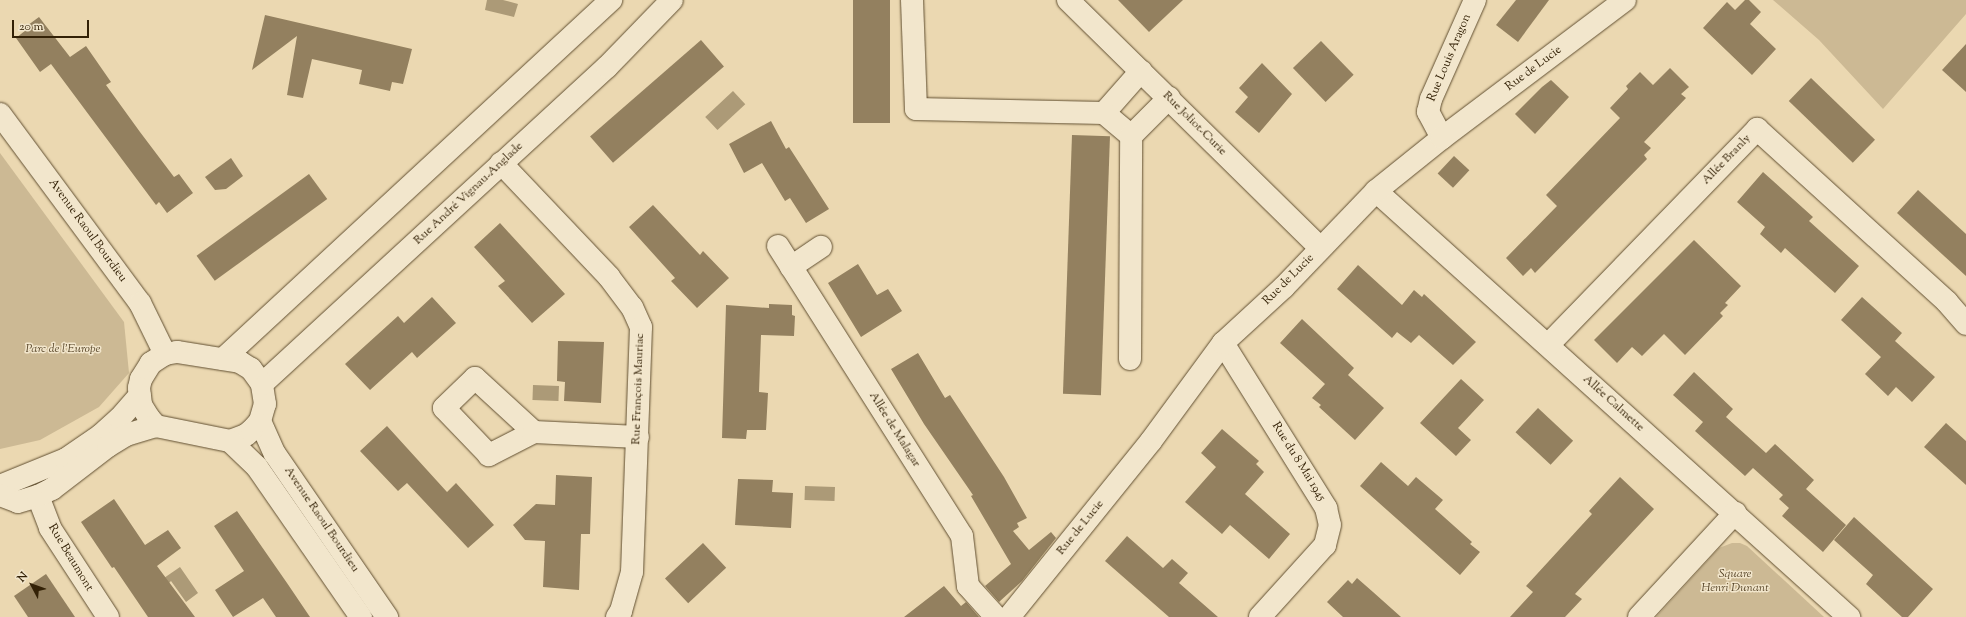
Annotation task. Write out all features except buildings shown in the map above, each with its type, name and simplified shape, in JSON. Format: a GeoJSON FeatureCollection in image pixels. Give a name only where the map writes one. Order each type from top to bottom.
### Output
{"type":"FeatureCollection","features":[{"type":"Feature","properties":{"kind":"street"},"geometry":{"type":"LineString","coordinates":[[223,359],[611,0]]}},
{"type":"Feature","properties":{"kind":"street","name":"Rue André Vignau-Anglade"},"geometry":{"type":"LineString","coordinates":[[262,384],[607,67],[672,0]]}},
{"type":"Feature","properties":{"kind":"street"},"geometry":{"type":"LineString","coordinates":[[912,0],[916,109],[1104,113],[1132,136]]}},
{"type":"Feature","properties":{"kind":"street","name":"Rue Joliot-Curie"},"geometry":{"type":"LineString","coordinates":[[1068,0],[1320,248]]}},
{"type":"Feature","properties":{"kind":"street","name":"Rue Louis Aragon"},"geometry":{"type":"LineString","coordinates":[[1442,138],[1428,112],[1432,99],[1475,0]]}},
{"type":"Feature","properties":{"kind":"street","name":"Rue de Lucie"},"geometry":{"type":"LineString","coordinates":[[1009,617],[1151,441],[1223,343],[1284,287],[1376,191],[1442,138],[1625,0]]}},
{"type":"Feature","properties":{"kind":"street"},"geometry":{"type":"LineString","coordinates":[[1104,113],[1141,71]]}},
{"type":"Feature","properties":{"kind":"street"},"geometry":{"type":"LineString","coordinates":[[1130,359],[1132,136],[1169,98]]}},
{"type":"Feature","properties":{"kind":"street","name":"Avenue Raoul Bourdieu"},"geometry":{"type":"LineString","coordinates":[[0,114],[140,303],[165,354]]}},
{"type":"Feature","properties":{"kind":"street","name":"Allée Branly"},"geometry":{"type":"LineString","coordinates":[[1548,345],[1757,129],[1947,302],[1966,324]]}},
{"type":"Feature","properties":{"kind":"street","name":"Rue François Mauriac"},"geometry":{"type":"LineString","coordinates":[[501,163],[609,277],[632,306],[641,327],[632,572],[621,611],[617,617]]}},
{"type":"Feature","properties":{"kind":"street","name":"Allée Calmette"},"geometry":{"type":"LineString","coordinates":[[1376,191],[1849,617]]}},
{"type":"Feature","properties":{"kind":"street","name":"Allée de Malagar"},"geometry":{"type":"LineString","coordinates":[[778,246],[962,536],[968,586],[996,617]]}},
{"type":"Feature","properties":{"kind":"street"},"geometry":{"type":"LineString","coordinates":[[790,267],[821,247]]}},
{"type":"Feature","properties":{"kind":"street","name":"Rue du 8 Mai 1945"},"geometry":{"type":"LineString","coordinates":[[1223,343],[1326,508],[1330,525],[1325,545],[1260,617]]}},
{"type":"Feature","properties":{"kind":"street"},"geometry":{"type":"LineString","coordinates":[[0,495],[18,502],[38,496],[52,489],[108,446],[126,435],[156,426],[230,441],[246,435],[260,421],[265,404],[262,384],[251,369],[240,362],[177,352],[165,354],[151,363],[141,378],[141,405],[156,426]]}},
{"type":"Feature","properties":{"kind":"street"},"geometry":{"type":"LineString","coordinates":[[534,432],[475,378],[444,408],[489,454],[534,432],[638,437]]}},
{"type":"Feature","properties":{"kind":"street"},"geometry":{"type":"LineString","coordinates":[[0,486],[66,459],[101,435],[120,418],[140,395]]}},
{"type":"Feature","properties":{"kind":"street","name":"Avenue Raoul Bourdieu"},"geometry":{"type":"LineString","coordinates":[[260,421],[275,454],[387,617]]}},
{"type":"Feature","properties":{"kind":"street","name":"Avenue Raoul Bourdieu"},"geometry":{"type":"LineString","coordinates":[[230,441],[257,467],[361,617]]}},
{"type":"Feature","properties":{"kind":"street","name":"Rue Beaumont"},"geometry":{"type":"LineString","coordinates":[[38,496],[50,528],[108,617]]}},
{"type":"Feature","properties":{"kind":"street"},"geometry":{"type":"LineString","coordinates":[[1639,617],[1735,513]]}},
{"type":"Feature","properties":{"kind":"green space"},"geometry":{"type":"Polygon","coordinates":[[[1773,0],[1966,0],[1966,14],[1883,109],[1819,40],[1773,0]]]}},
{"type":"Feature","properties":{"kind":"green space","name":"Parc de l'Europe"},"geometry":{"type":"Polygon","coordinates":[[[0,153],[124,322],[129,373],[99,407],[40,440],[0,449],[0,153]]]}},
{"type":"Feature","properties":{"kind":"green space","name":"Square Henri Dunant"},"geometry":{"type":"Polygon","coordinates":[[[1732,543],[1740,543],[1747,546],[1824,617],[1656,617],[1719,548],[1732,543]]]}},
{"type":"Feature","properties":{"kind":"shaded area"},"geometry":{"type":"Polygon","coordinates":[[[487,0],[503,0],[518,4],[514,17],[485,10],[487,0]]]}},
{"type":"Feature","properties":{"kind":"shaded area"},"geometry":{"type":"Polygon","coordinates":[[[733,91],[745,104],[717,130],[705,117],[733,91]]]}},
{"type":"Feature","properties":{"kind":"shaded area"},"geometry":{"type":"Polygon","coordinates":[[[533,385],[559,386],[558,401],[532,400],[533,385]]]}},
{"type":"Feature","properties":{"kind":"shaded area"},"geometry":{"type":"Polygon","coordinates":[[[805,486],[835,487],[834,501],[805,500],[805,486]]]}},
{"type":"Feature","properties":{"kind":"shaded area"},"geometry":{"type":"Polygon","coordinates":[[[180,567],[198,593],[186,602],[171,581],[168,584],[164,578],[180,567]]]}}]}
